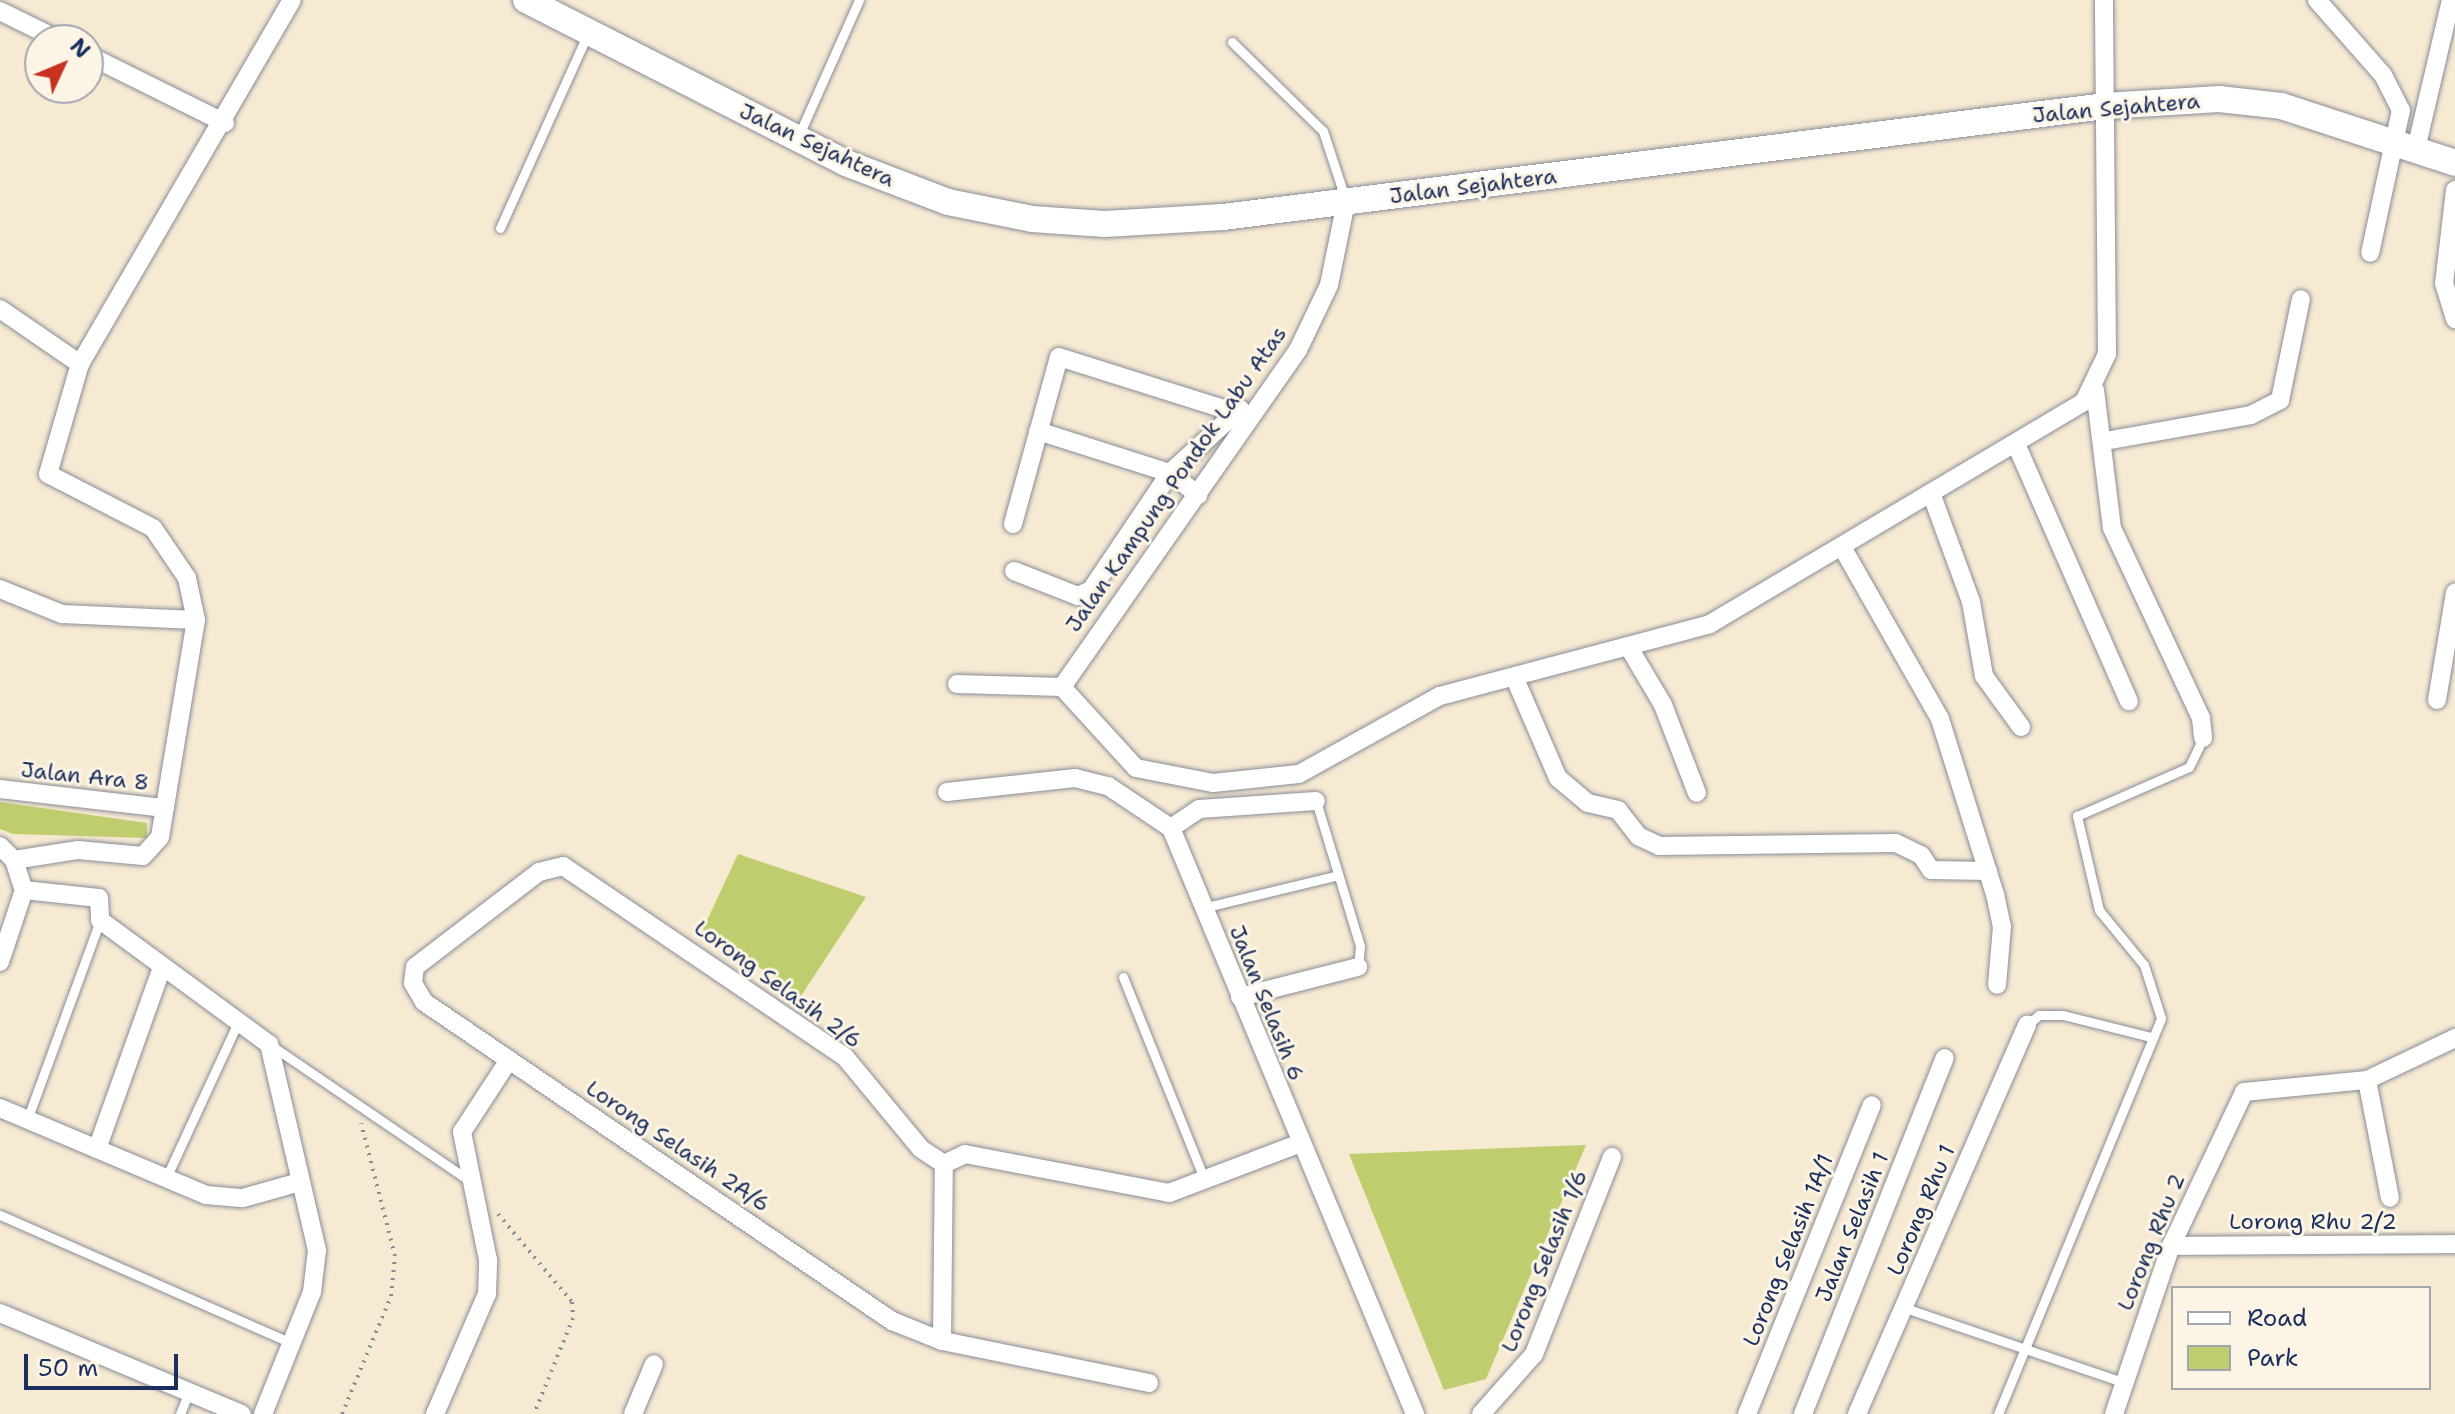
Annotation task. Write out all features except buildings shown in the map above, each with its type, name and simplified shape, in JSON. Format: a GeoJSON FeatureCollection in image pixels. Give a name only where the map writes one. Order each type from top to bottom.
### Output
{"type":"FeatureCollection","features":[{"type":"Feature","properties":{"kind":"main road","name":"Jalan Sejahtera"},"geometry":{"type":"LineString","coordinates":[[526,0],[796,140],[948,202],[1032,219],[1105,224],[1346,202],[2105,106],[2250,99],[2455,163]]}},
{"type":"Feature","properties":{"kind":"street"},"geometry":{"type":"LineString","coordinates":[[14,860],[78,850],[143,856],[160,837],[196,620],[187,578],[153,528],[48,474],[80,364],[225,123],[292,0]]}},
{"type":"Feature","properties":{"kind":"street"},"geometry":{"type":"LineString","coordinates":[[2104,0],[2107,354],[2095,390],[2105,441],[2102,494],[2112,528],[2201,718],[2203,738]]}},
{"type":"Feature","properties":{"kind":"street"},"geometry":{"type":"LineString","coordinates":[[2317,0],[2383,75],[2401,110],[2405,146]]}},
{"type":"Feature","properties":{"kind":"street"},"geometry":{"type":"LineString","coordinates":[[2370,253],[2405,146],[2450,45],[2451,0]]}},
{"type":"Feature","properties":{"kind":"street"},"geometry":{"type":"LineString","coordinates":[[0,11],[26,24]]}},
{"type":"Feature","properties":{"kind":"street"},"geometry":{"type":"LineString","coordinates":[[104,63],[225,123]]}},
{"type":"Feature","properties":{"kind":"street"},"geometry":{"type":"LineString","coordinates":[[2455,190],[2444,283],[2455,319]]}},
{"type":"Feature","properties":{"kind":"street","name":"Jalan Kampung Pondok Labu Atas"},"geometry":{"type":"LineString","coordinates":[[1062,687],[1271,392],[1329,285],[1346,202]]}},
{"type":"Feature","properties":{"kind":"street"},"geometry":{"type":"LineString","coordinates":[[2105,441],[2251,415],[2280,400],[2301,299]]}},
{"type":"Feature","properties":{"kind":"street"},"geometry":{"type":"LineString","coordinates":[[0,309],[80,364]]}},
{"type":"Feature","properties":{"kind":"street"},"geometry":{"type":"LineString","coordinates":[[1013,524],[1059,357],[1233,412]]}},
{"type":"Feature","properties":{"kind":"street"},"geometry":{"type":"LineString","coordinates":[[957,684],[1062,687],[1136,768],[1213,783],[1268,782],[1299,774],[1440,696],[1516,681],[1631,651],[1710,624],[2016,444],[2095,390]]}},
{"type":"Feature","properties":{"kind":"street"},"geometry":{"type":"LineString","coordinates":[[1014,571],[1078,596],[1091,590],[1170,473],[1233,412],[1271,392]]}},
{"type":"Feature","properties":{"kind":"street"},"geometry":{"type":"LineString","coordinates":[[1038,431],[1170,473],[1198,495]]}},
{"type":"Feature","properties":{"kind":"street"},"geometry":{"type":"LineString","coordinates":[[2016,444],[2129,701]]}},
{"type":"Feature","properties":{"kind":"street"},"geometry":{"type":"LineString","coordinates":[[1931,493],[1971,602],[1984,676],[2021,727]]}},
{"type":"Feature","properties":{"kind":"street"},"geometry":{"type":"LineString","coordinates":[[1842,547],[1940,719],[2002,926],[1997,985]]}},
{"type":"Feature","properties":{"kind":"street"},"geometry":{"type":"LineString","coordinates":[[0,589],[62,614],[196,620]]}},
{"type":"Feature","properties":{"kind":"street"},"geometry":{"type":"LineString","coordinates":[[2437,700],[2455,593]]}},
{"type":"Feature","properties":{"kind":"street"},"geometry":{"type":"LineString","coordinates":[[1631,651],[1663,705],[1697,793]]}},
{"type":"Feature","properties":{"kind":"street"},"geometry":{"type":"LineString","coordinates":[[1516,681],[1558,778],[1588,803],[1618,810],[1638,836],[1659,846],[1896,843],[1921,855],[1931,870],[1988,871]]}},
{"type":"Feature","properties":{"kind":"street"},"geometry":{"type":"LineString","coordinates":[[1131,799],[1136,768]]}},
{"type":"Feature","properties":{"kind":"street"},"geometry":{"type":"LineString","coordinates":[[947,792],[1075,778],[1131,799],[1171,828],[1199,809],[1316,801]]}},
{"type":"Feature","properties":{"kind":"street","name":"Jalan Ara 8"},"geometry":{"type":"LineString","coordinates":[[0,789],[165,808]]}},
{"type":"Feature","properties":{"kind":"street","name":"Jalan Selasih 6"},"geometry":{"type":"LineString","coordinates":[[1171,828],[1298,1144],[1415,1414]]}},
{"type":"Feature","properties":{"kind":"street"},"geometry":{"type":"LineString","coordinates":[[0,846],[14,860],[24,890],[0,962]]}},
{"type":"Feature","properties":{"kind":"street","name":"Lorong Selasih 2A/6"},"geometry":{"type":"LineString","coordinates":[[563,866],[539,872],[415,967],[413,983],[424,1002],[892,1321],[942,1341]]}},
{"type":"Feature","properties":{"kind":"street","name":"Lorong Selasih 2/6"},"geometry":{"type":"LineString","coordinates":[[563,866],[845,1057],[921,1149],[944,1164]]}},
{"type":"Feature","properties":{"kind":"street"},"geometry":{"type":"LineString","coordinates":[[24,890],[99,898],[100,920],[269,1044],[317,1250],[312,1292],[263,1414]]}},
{"type":"Feature","properties":{"kind":"street"},"geometry":{"type":"LineString","coordinates":[[0,903],[19,911]]}},
{"type":"Feature","properties":{"kind":"street"},"geometry":{"type":"LineString","coordinates":[[97,1149],[162,967]]}},
{"type":"Feature","properties":{"kind":"street"},"geometry":{"type":"LineString","coordinates":[[1240,997],[1358,967]]}},
{"type":"Feature","properties":{"kind":"street","name":"Lorong Rhu 1"},"geometry":{"type":"LineString","coordinates":[[1857,1414],[2027,1025]]}},
{"type":"Feature","properties":{"kind":"street"},"geometry":{"type":"LineString","coordinates":[[2390,1198],[2367,1080],[2455,1038]]}},
{"type":"Feature","properties":{"kind":"street","name":"Jalan Selasih 1"},"geometry":{"type":"LineString","coordinates":[[1803,1414],[1945,1058]]}},
{"type":"Feature","properties":{"kind":"street"},"geometry":{"type":"LineString","coordinates":[[435,1414],[487,1294],[488,1260],[467,1179],[462,1132],[509,1060]]}},
{"type":"Feature","properties":{"kind":"street","name":"Lorong Rhu 2"},"geometry":{"type":"LineString","coordinates":[[2114,1414],[2122,1382],[2171,1246],[2244,1092],[2367,1080]]}},
{"type":"Feature","properties":{"kind":"street","name":"Lorong Selasih 1A/1"},"geometry":{"type":"LineString","coordinates":[[1747,1414],[1872,1105]]}},
{"type":"Feature","properties":{"kind":"street"},"geometry":{"type":"LineString","coordinates":[[0,1108],[206,1195],[243,1198],[300,1182]]}},
{"type":"Feature","properties":{"kind":"street"},"geometry":{"type":"LineString","coordinates":[[1149,1383],[942,1341],[944,1164],[965,1154],[1169,1193],[1206,1183],[1298,1144]]}},
{"type":"Feature","properties":{"kind":"street","name":"Lorong Selasih 1/6"},"geometry":{"type":"LineString","coordinates":[[1481,1414],[1534,1354],[1612,1157]]}},
{"type":"Feature","properties":{"kind":"street","name":"Lorong Rhu 2/2"},"geometry":{"type":"LineString","coordinates":[[2171,1246],[2455,1244]]}},
{"type":"Feature","properties":{"kind":"street"},"geometry":{"type":"LineString","coordinates":[[0,1313],[242,1414]]}},
{"type":"Feature","properties":{"kind":"street"},"geometry":{"type":"LineString","coordinates":[[633,1414],[654,1364]]}},
{"type":"Feature","properties":{"kind":"lane"},"geometry":{"type":"LineString","coordinates":[[796,140],[859,0]]}},
{"type":"Feature","properties":{"kind":"lane"},"geometry":{"type":"LineString","coordinates":[[500,228],[588,32]]}},
{"type":"Feature","properties":{"kind":"lane"},"geometry":{"type":"LineString","coordinates":[[1232,42],[1323,131],[1346,202]]}},
{"type":"Feature","properties":{"kind":"lane"},"geometry":{"type":"LineString","coordinates":[[1998,1414],[2151,1037],[2160,1005],[2144,965],[2099,910],[2077,816],[2189,767],[2203,738]]}},
{"type":"Feature","properties":{"kind":"lane"},"geometry":{"type":"LineString","coordinates":[[1316,801],[1360,946],[1358,967]]}},
{"type":"Feature","properties":{"kind":"lane"},"geometry":{"type":"LineString","coordinates":[[1202,908],[1338,875]]}},
{"type":"Feature","properties":{"kind":"lane"},"geometry":{"type":"LineString","coordinates":[[27,1120],[100,920]]}},
{"type":"Feature","properties":{"kind":"lane"},"geometry":{"type":"LineString","coordinates":[[1123,977],[1206,1183]]}},
{"type":"Feature","properties":{"kind":"lane"},"geometry":{"type":"LineString","coordinates":[[2027,1025],[2039,1015],[2063,1015],[2151,1037]]}},
{"type":"Feature","properties":{"kind":"lane"},"geometry":{"type":"LineString","coordinates":[[166,1178],[238,1022]]}},
{"type":"Feature","properties":{"kind":"lane"},"geometry":{"type":"LineString","coordinates":[[269,1044],[356,1100],[467,1179]]}},
{"type":"Feature","properties":{"kind":"lane"},"geometry":{"type":"LineString","coordinates":[[0,1215],[292,1343]]}},
{"type":"Feature","properties":{"kind":"lane"},"geometry":{"type":"LineString","coordinates":[[1905,1308],[2024,1352],[2122,1382]]}},
{"type":"Feature","properties":{"kind":"lane"},"geometry":{"type":"LineString","coordinates":[[180,1414],[189,1392]]}},
{"type":"Feature","properties":{"kind":"path"},"geometry":{"type":"LineString","coordinates":[[342,1414],[391,1296],[395,1256],[356,1100]]}},
{"type":"Feature","properties":{"kind":"path"},"geometry":{"type":"LineString","coordinates":[[467,1179],[572,1302],[573,1318],[534,1414]]}},
{"type":"Feature","properties":{"kind":"green space"},"geometry":{"type":"Polygon","coordinates":[[[0,802],[147,823],[147,838],[13,834],[0,829],[0,802]]]}},
{"type":"Feature","properties":{"kind":"green space"},"geometry":{"type":"Polygon","coordinates":[[[738,854],[866,897],[801,996],[703,929],[738,854]]]}},
{"type":"Feature","properties":{"kind":"green space"},"geometry":{"type":"Polygon","coordinates":[[[1586,1145],[1486,1379],[1444,1390],[1349,1154],[1586,1145]]]}}]}
